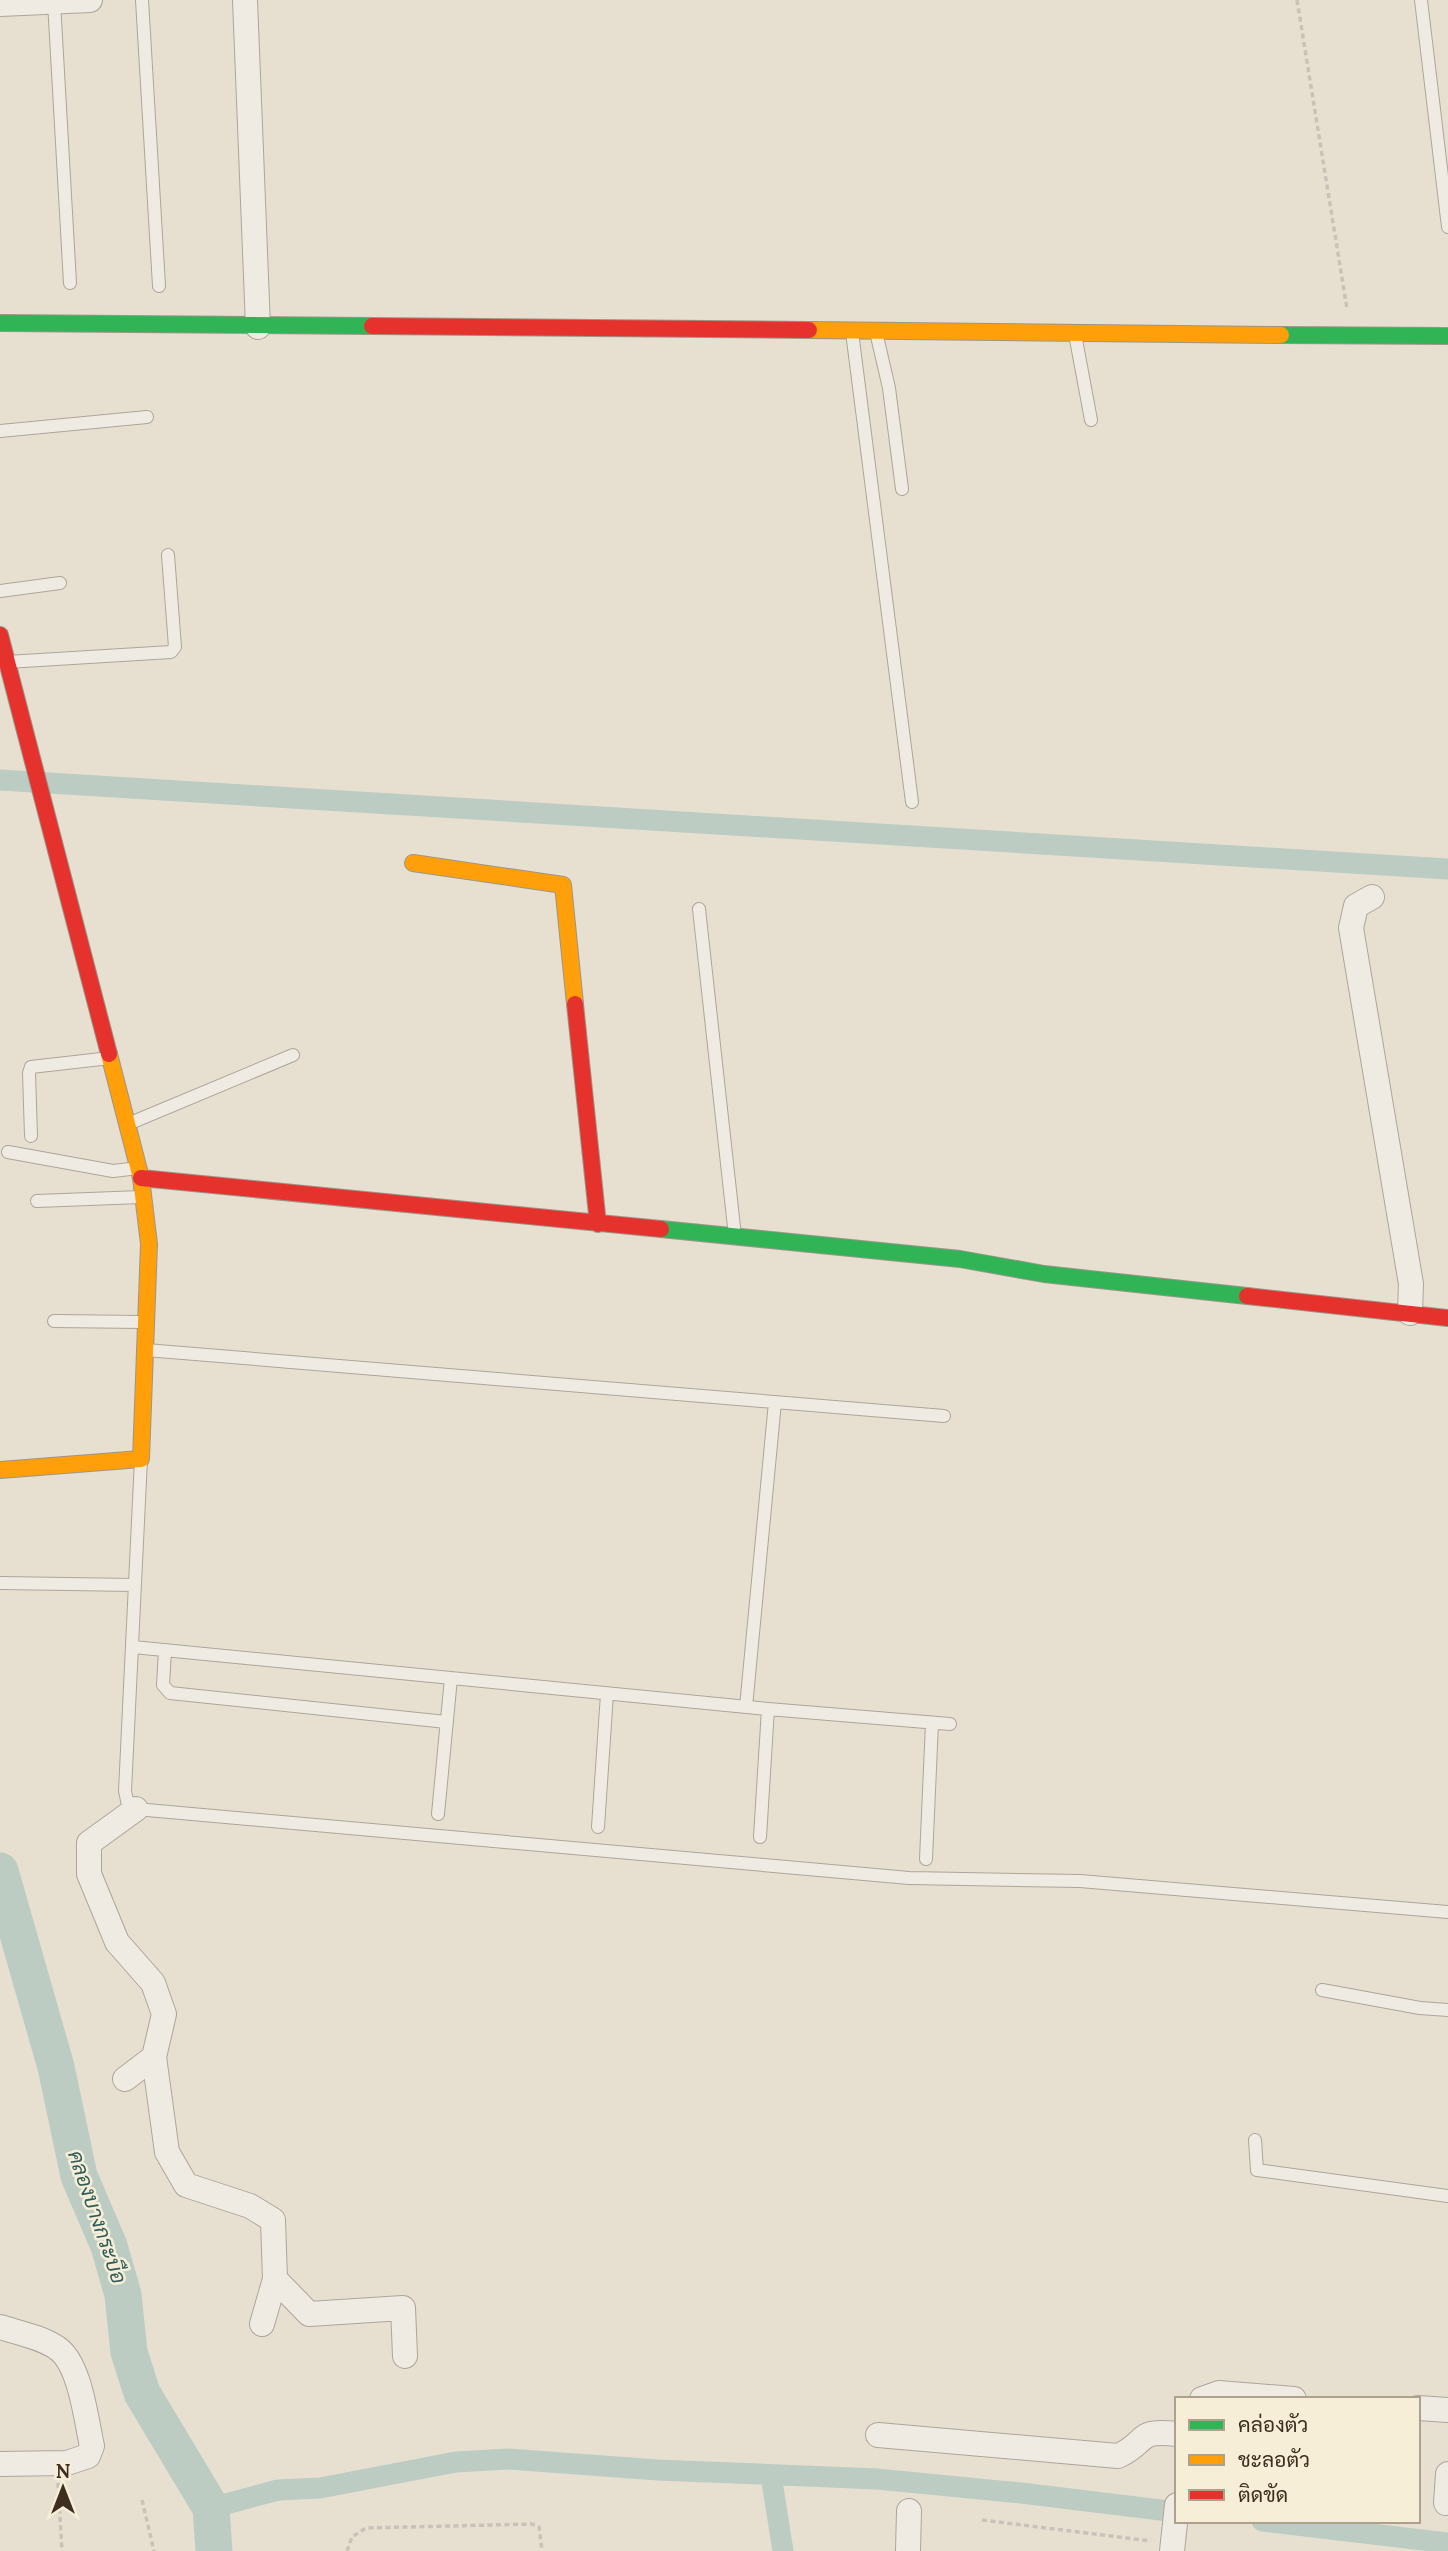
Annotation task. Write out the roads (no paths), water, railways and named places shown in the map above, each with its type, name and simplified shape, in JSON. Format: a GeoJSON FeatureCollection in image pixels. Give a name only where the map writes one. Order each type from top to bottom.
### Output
{"type":"FeatureCollection","features":[{"type":"Feature","properties":{"kind":"street"},"geometry":{"type":"LineString","coordinates":[[0,4],[90,0]]}},
{"type":"Feature","properties":{"kind":"street"},"geometry":{"type":"LineString","coordinates":[[245,0],[258,327]]}},
{"type":"Feature","properties":{"kind":"street"},"geometry":{"type":"LineString","coordinates":[[0,323],[1448,336]]}},
{"type":"Feature","properties":{"kind":"street"},"geometry":{"type":"LineString","coordinates":[[0,635],[7,662],[7,691],[30,748],[140,1173],[149,1244],[141,1459],[0,1470]]}},
{"type":"Feature","properties":{"kind":"street"},"geometry":{"type":"LineString","coordinates":[[413,863],[563,884],[598,1224]]}},
{"type":"Feature","properties":{"kind":"street"},"geometry":{"type":"LineString","coordinates":[[1372,897],[1356,906],[1351,928],[1411,1284],[1410,1313]]}},
{"type":"Feature","properties":{"kind":"street"},"geometry":{"type":"LineString","coordinates":[[140,1173],[598,1224],[960,1259],[1044,1274],[1448,1318]]}},
{"type":"Feature","properties":{"kind":"street"},"geometry":{"type":"LineString","coordinates":[[136,1810],[89,1843],[89,1874],[117,1942],[153,1983],[164,2014],[154,2057],[167,2152],[186,2185],[250,2206],[272,2220],[275,2279],[262,2324]]}},
{"type":"Feature","properties":{"kind":"street"},"geometry":{"type":"LineString","coordinates":[[125,2079],[154,2057]]}},
{"type":"Feature","properties":{"kind":"street"},"geometry":{"type":"LineString","coordinates":[[275,2279],[309,2314],[403,2308],[405,2357]]}},
{"type":"Feature","properties":{"kind":"street"},"geometry":{"type":"LineString","coordinates":[[0,2327],[44,2341],[65,2354],[73,2366],[92,2446],[88,2456],[79,2460],[0,2464]]}},
{"type":"Feature","properties":{"kind":"street"},"geometry":{"type":"LineString","coordinates":[[1208,2397],[1219,2393],[1269,2397]]}},
{"type":"Feature","properties":{"kind":"street"},"geometry":{"type":"LineString","coordinates":[[1420,2408],[1448,2410]]}},
{"type":"Feature","properties":{"kind":"street"},"geometry":{"type":"LineString","coordinates":[[878,2435],[1118,2456],[1146,2434],[1175,2434]]}},
{"type":"Feature","properties":{"kind":"street"},"geometry":{"type":"LineString","coordinates":[[1446,2502],[1448,2474]]}},
{"type":"Feature","properties":{"kind":"street"},"geometry":{"type":"LineString","coordinates":[[908,2551],[909,2511]]}},
{"type":"Feature","properties":{"kind":"street"},"geometry":{"type":"LineString","coordinates":[[1166,2548],[1175,2513]]}},
{"type":"Feature","properties":{"kind":"lane"},"geometry":{"type":"LineString","coordinates":[[142,0],[159,286]]}},
{"type":"Feature","properties":{"kind":"lane"},"geometry":{"type":"LineString","coordinates":[[1421,0],[1448,227]]}},
{"type":"Feature","properties":{"kind":"lane"},"geometry":{"type":"LineString","coordinates":[[54,2],[70,283]]}},
{"type":"Feature","properties":{"kind":"lane"},"geometry":{"type":"LineString","coordinates":[[852,332],[912,802]]}},
{"type":"Feature","properties":{"kind":"lane"},"geometry":{"type":"LineString","coordinates":[[876,332],[889,388],[902,489]]}},
{"type":"Feature","properties":{"kind":"lane"},"geometry":{"type":"LineString","coordinates":[[1075,334],[1091,420]]}},
{"type":"Feature","properties":{"kind":"lane"},"geometry":{"type":"LineString","coordinates":[[0,431],[147,417]]}},
{"type":"Feature","properties":{"kind":"lane"},"geometry":{"type":"LineString","coordinates":[[7,662],[171,652],[175,647],[168,555]]}},
{"type":"Feature","properties":{"kind":"lane"},"geometry":{"type":"LineString","coordinates":[[0,591],[60,583]]}},
{"type":"Feature","properties":{"kind":"lane"},"geometry":{"type":"LineString","coordinates":[[699,909],[736,1237]]}},
{"type":"Feature","properties":{"kind":"lane"},"geometry":{"type":"LineString","coordinates":[[128,1125],[293,1055]]}},
{"type":"Feature","properties":{"kind":"lane"},"geometry":{"type":"LineString","coordinates":[[32,1136],[29,1073],[32,1067],[110,1058]]}},
{"type":"Feature","properties":{"kind":"lane"},"geometry":{"type":"LineString","coordinates":[[8,1152],[113,1171],[140,1173]]}},
{"type":"Feature","properties":{"kind":"lane"},"geometry":{"type":"LineString","coordinates":[[37,1201],[145,1197]]}},
{"type":"Feature","properties":{"kind":"lane"},"geometry":{"type":"LineString","coordinates":[[54,1321],[147,1322]]}},
{"type":"Feature","properties":{"kind":"lane"},"geometry":{"type":"LineString","coordinates":[[146,1350],[944,1416]]}},
{"type":"Feature","properties":{"kind":"lane"},"geometry":{"type":"LineString","coordinates":[[746,1707],[775,1402]]}},
{"type":"Feature","properties":{"kind":"lane"},"geometry":{"type":"LineString","coordinates":[[141,1459],[125,1799],[128,1805],[136,1810],[909,1878],[1080,1881],[1448,1912]]}},
{"type":"Feature","properties":{"kind":"lane"},"geometry":{"type":"LineString","coordinates":[[0,1583],[135,1585]]}},
{"type":"Feature","properties":{"kind":"lane"},"geometry":{"type":"LineString","coordinates":[[132,1647],[746,1707],[950,1724]]}},
{"type":"Feature","properties":{"kind":"lane"},"geometry":{"type":"LineString","coordinates":[[165,1650],[163,1685],[170,1693],[446,1722]]}},
{"type":"Feature","properties":{"kind":"lane"},"geometry":{"type":"LineString","coordinates":[[438,1814],[451,1678]]}},
{"type":"Feature","properties":{"kind":"lane"},"geometry":{"type":"LineString","coordinates":[[598,1827],[607,1693]]}},
{"type":"Feature","properties":{"kind":"lane"},"geometry":{"type":"LineString","coordinates":[[760,1837],[768,1709]]}},
{"type":"Feature","properties":{"kind":"lane"},"geometry":{"type":"LineString","coordinates":[[926,1859],[932,1723]]}},
{"type":"Feature","properties":{"kind":"lane"},"geometry":{"type":"LineString","coordinates":[[1322,1990],[1420,2008],[1448,2010]]}},
{"type":"Feature","properties":{"kind":"lane"},"geometry":{"type":"LineString","coordinates":[[1255,2140],[1257,2170],[1448,2196]]}},
{"type":"Feature","properties":{"kind":"waterway"},"geometry":{"type":"LineString","coordinates":[[0,780],[1448,869]]}},
{"type":"Feature","properties":{"kind":"waterway","name":"คลองบางกระบือ"},"geometry":{"type":"LineString","coordinates":[[0,1871],[56,2067],[79,2176],[109,2246],[123,2295],[129,2352],[142,2393],[211,2508],[214,2551]]}},
{"type":"Feature","properties":{"kind":"waterway"},"geometry":{"type":"LineString","coordinates":[[211,2508],[278,2490],[320,2488],[456,2462],[508,2459],[658,2470],[877,2479],[1175,2512]]}},
{"type":"Feature","properties":{"kind":"waterway"},"geometry":{"type":"LineString","coordinates":[[771,2475],[783,2551]]}},
{"type":"Feature","properties":{"kind":"waterway"},"geometry":{"type":"LineString","coordinates":[[1279,2523],[1448,2543]]}}]}
